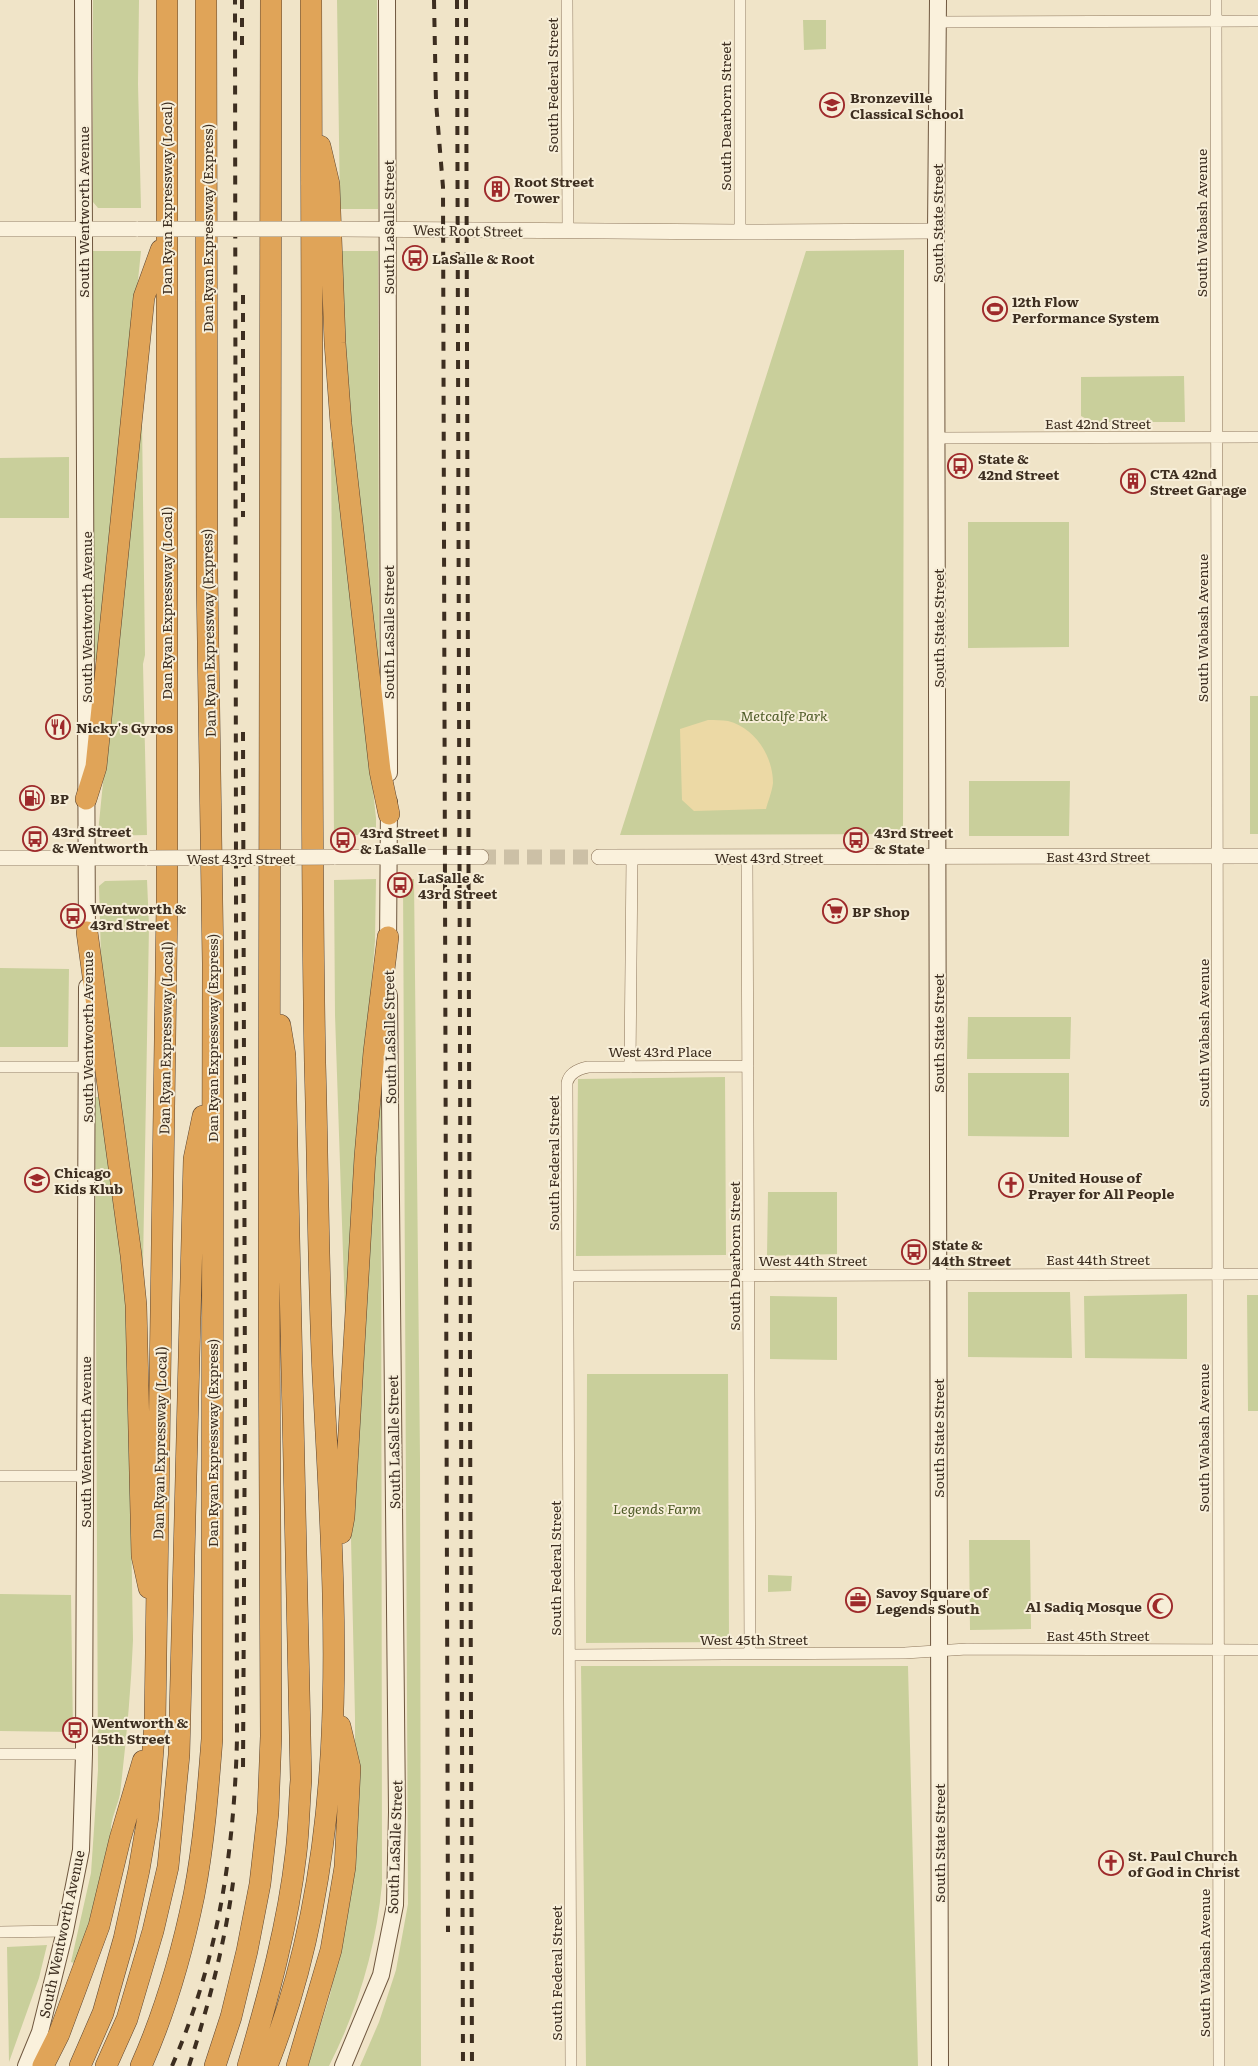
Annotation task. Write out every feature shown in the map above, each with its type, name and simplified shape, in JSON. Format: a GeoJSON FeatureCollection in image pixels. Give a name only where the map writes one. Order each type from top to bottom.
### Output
{"type":"FeatureCollection","features":[{"type":"Feature","properties":{"kind":"highway","name":"Dan Ryan Expressway (Express)"},"geometry":{"type":"LineString","coordinates":[[141,2066],[153,2040],[174,1973],[194,1895],[205,1823],[212,1739],[213,963],[207,577],[206,0]]}},
{"type":"Feature","properties":{"kind":"highway"},"geometry":{"type":"LineString","coordinates":[[215,2066],[231,2018],[248,1951],[260,1884],[268,1813],[271,1736],[269,1313],[271,0]]}},
{"type":"Feature","properties":{"kind":"highway"},"geometry":{"type":"LineString","coordinates":[[267,2066],[278,2039],[300,1969],[316,1893],[327,1808],[335,1705],[333,1572],[323,1366],[312,936],[311,0]]}},
{"type":"Feature","properties":{"kind":"highway"},"geometry":{"type":"LineString","coordinates":[[311,46],[324,0]]}},
{"type":"Feature","properties":{"kind":"highway","name":"Dan Ryan Expressway (Local)"},"geometry":{"type":"LineString","coordinates":[[80,2066],[103,2013],[124,1938],[139,1870],[148,1817],[155,1722],[167,922],[166,6]]}},
{"type":"Feature","properties":{"kind":"highway"},"geometry":{"type":"LineString","coordinates":[[312,110],[329,184],[335,343],[341,424],[380,772],[389,814]]}},
{"type":"Feature","properties":{"kind":"highway"},"geometry":{"type":"LineString","coordinates":[[86,798],[96,768],[144,297],[166,236]]}},
{"type":"Feature","properties":{"kind":"highway"},"geometry":{"type":"LineString","coordinates":[[87,932],[133,1272],[136,1306],[142,1556],[156,1623]]}},
{"type":"Feature","properties":{"kind":"highway"},"geometry":{"type":"LineString","coordinates":[[333,1572],[344,1517],[364,1157],[388,937]]}},
{"type":"Feature","properties":{"kind":"highway"},"geometry":{"type":"LineString","coordinates":[[248,2066],[265,2008],[283,1925],[296,1853],[301,1780],[286,1055],[270,976]]}},
{"type":"Feature","properties":{"kind":"highway"},"geometry":{"type":"LineString","coordinates":[[106,2066],[127,2019],[154,1931],[168,1867],[179,1755],[194,1159],[212,1067]]}},
{"type":"Feature","properties":{"kind":"highway"},"geometry":{"type":"LineString","coordinates":[[297,2066],[331,1950],[345,1866],[350,1768],[335,1705]]}},
{"type":"Feature","properties":{"kind":"highway"},"geometry":{"type":"LineString","coordinates":[[43,2066],[59,2034],[99,1926],[120,1840],[155,1722]]}},
{"type":"Feature","properties":{"kind":"main road","name":"South Wentworth Avenue"},"geometry":{"type":"LineString","coordinates":[[26,2066],[40,2032],[65,1931],[81,1850],[84,1754],[87,932],[85,858],[83,0]]}},
{"type":"Feature","properties":{"kind":"main road","name":"South LaSalle Street"},"geometry":{"type":"LineString","coordinates":[[343,2066],[381,1975],[395,1896],[397,1812],[388,937],[387,0]]}},
{"type":"Feature","properties":{"kind":"main road","name":"South State Street"},"geometry":{"type":"LineString","coordinates":[[938,0],[936,231],[940,2066]]}},
{"type":"Feature","properties":{"kind":"street","name":"South Federal Street"},"geometry":{"type":"LineString","coordinates":[[567,0],[568,231]]}},
{"type":"Feature","properties":{"kind":"street","name":"South Dearborn Street"},"geometry":{"type":"LineString","coordinates":[[740,0],[740,232]]}},
{"type":"Feature","properties":{"kind":"street","name":"South Wabash Avenue"},"geometry":{"type":"LineString","coordinates":[[1216,0],[1220,2066]]}},
{"type":"Feature","properties":{"kind":"street"},"geometry":{"type":"LineString","coordinates":[[937,22],[1258,21]]}},
{"type":"Feature","properties":{"kind":"street","name":"West Root Street"},"geometry":{"type":"LineString","coordinates":[[0,229],[936,231]]}},
{"type":"Feature","properties":{"kind":"street","name":"East 42nd Street"},"geometry":{"type":"LineString","coordinates":[[937,438],[1258,437]]}},
{"type":"Feature","properties":{"kind":"street","name":"East 43rd Street"},"geometry":{"type":"LineString","coordinates":[[938,857],[1258,856]]}},
{"type":"Feature","properties":{"kind":"street","name":"West 43rd Street"},"geometry":{"type":"LineString","coordinates":[[0,858],[481,857]]}},
{"type":"Feature","properties":{"kind":"street","name":"West 43rd Street"},"geometry":{"type":"LineString","coordinates":[[599,857],[938,857]]}},
{"type":"Feature","properties":{"kind":"street"},"geometry":{"type":"LineString","coordinates":[[630,1067],[632,857]]}},
{"type":"Feature","properties":{"kind":"street","name":"South Dearborn Street"},"geometry":{"type":"LineString","coordinates":[[747,857],[750,1654]]}},
{"type":"Feature","properties":{"kind":"street","name":"West 43rd Place"},"geometry":{"type":"LineString","coordinates":[[573,1073],[588,1067],[748,1066]]}},
{"type":"Feature","properties":{"kind":"street"},"geometry":{"type":"LineString","coordinates":[[0,1068],[86,1067]]}},
{"type":"Feature","properties":{"kind":"street","name":"South Federal Street"},"geometry":{"type":"LineString","coordinates":[[572,2066],[567,1083],[568,1078],[573,1073]]}},
{"type":"Feature","properties":{"kind":"street","name":"East 44th Street"},"geometry":{"type":"LineString","coordinates":[[938,1274],[1258,1274]]}},
{"type":"Feature","properties":{"kind":"street","name":"West 44th Street"},"geometry":{"type":"LineString","coordinates":[[569,1276],[938,1274]]}},
{"type":"Feature","properties":{"kind":"street"},"geometry":{"type":"LineString","coordinates":[[0,1476],[85,1476]]}},
{"type":"Feature","properties":{"kind":"street","name":"East 45th Street"},"geometry":{"type":"LineString","coordinates":[[939,1651],[1258,1650]]}},
{"type":"Feature","properties":{"kind":"street","name":"West 45th Street"},"geometry":{"type":"LineString","coordinates":[[570,1655],[905,1653],[939,1651]]}},
{"type":"Feature","properties":{"kind":"street"},"geometry":{"type":"LineString","coordinates":[[0,1754],[84,1754]]}},
{"type":"Feature","properties":{"kind":"street"},"geometry":{"type":"LineString","coordinates":[[0,1932],[65,1931]]}},
{"type":"Feature","properties":{"kind":"green space"},"geometry":{"type":"Polygon","coordinates":[[[93,0],[139,0],[138,84],[141,208],[98,208],[93,202],[93,0]]]}},
{"type":"Feature","properties":{"kind":"green space"},"geometry":{"type":"Polygon","coordinates":[[[337,0],[377,0],[378,209],[340,209],[337,0]]]}},
{"type":"Feature","properties":{"kind":"green space"},"geometry":{"type":"Polygon","coordinates":[[[803,20],[826,20],[826,49],[804,50],[803,20]]]}},
{"type":"Feature","properties":{"kind":"green space","name":"Metcalfe Park"},"geometry":{"type":"Polygon","coordinates":[[[904,250],[903,834],[620,835],[806,251],[904,250]]]}},
{"type":"Feature","properties":{"kind":"green space"},"geometry":{"type":"Polygon","coordinates":[[[93,251],[141,251],[99,660],[94,660],[93,251]]]}},
{"type":"Feature","properties":{"kind":"green space"},"geometry":{"type":"Polygon","coordinates":[[[340,251],[378,251],[379,684],[346,383],[340,251]]]}},
{"type":"Feature","properties":{"kind":"green space"},"geometry":{"type":"Polygon","coordinates":[[[1184,376],[1185,422],[1092,422],[1081,416],[1081,377],[1184,376]]]}},
{"type":"Feature","properties":{"kind":"green space"},"geometry":{"type":"Polygon","coordinates":[[[139,420],[142,420],[145,655],[143,664],[147,835],[100,836],[98,833],[139,420]]]}},
{"type":"Feature","properties":{"kind":"green space"},"geometry":{"type":"Polygon","coordinates":[[[331,442],[335,442],[376,818],[376,831],[373,831],[373,835],[334,835],[331,442]]]}},
{"type":"Feature","properties":{"kind":"green space"},"geometry":{"type":"Polygon","coordinates":[[[69,457],[69,518],[0,518],[0,458],[69,457]]]}},
{"type":"Feature","properties":{"kind":"green space"},"geometry":{"type":"Polygon","coordinates":[[[968,522],[1069,522],[1069,647],[968,648],[968,522]]]}},
{"type":"Feature","properties":{"kind":"green space"},"geometry":{"type":"Polygon","coordinates":[[[1250,696],[1258,696],[1258,834],[1250,834],[1250,696]]]}},
{"type":"Feature","properties":{"kind":"green space"},"geometry":{"type":"Polygon","coordinates":[[[969,781],[1070,781],[1069,836],[969,836],[969,781]]]}},
{"type":"Feature","properties":{"kind":"green space"},"geometry":{"type":"Polygon","coordinates":[[[376,879],[375,941],[352,1219],[348,1313],[345,1313],[335,1015],[334,880],[376,879]]]}},
{"type":"Feature","properties":{"kind":"green space"},"geometry":{"type":"Polygon","coordinates":[[[403,879],[414,879],[420,1459],[421,2066],[360,2066],[379,2022],[396,1970],[408,1904],[403,879]]]}},
{"type":"Feature","properties":{"kind":"green space"},"geometry":{"type":"Polygon","coordinates":[[[147,880],[149,926],[143,1265],[101,958],[99,886],[105,881],[147,880]]]}},
{"type":"Feature","properties":{"kind":"green space"},"geometry":{"type":"Polygon","coordinates":[[[0,968],[69,969],[68,1047],[0,1047],[0,968]]]}},
{"type":"Feature","properties":{"kind":"green space"},"geometry":{"type":"Polygon","coordinates":[[[968,1017],[1071,1017],[1070,1059],[967,1059],[968,1017]]]}},
{"type":"Feature","properties":{"kind":"green space"},"geometry":{"type":"Polygon","coordinates":[[[968,1073],[1069,1073],[1069,1137],[968,1136],[968,1073]]]}},
{"type":"Feature","properties":{"kind":"green space"},"geometry":{"type":"Polygon","coordinates":[[[725,1077],[726,1255],[576,1256],[578,1079],[725,1077]]]}},
{"type":"Feature","properties":{"kind":"green space"},"geometry":{"type":"Polygon","coordinates":[[[95,1097],[102,1097],[127,1284],[133,1640],[120,1794],[101,1879],[77,1964],[71,1962],[91,1873],[98,1770],[95,1097]]]}},
{"type":"Feature","properties":{"kind":"green space"},"geometry":{"type":"Polygon","coordinates":[[[381,1103],[382,1884],[370,1955],[349,2023],[329,2066],[308,2066],[330,1995],[347,1915],[355,1845],[355,1718],[351,1538],[378,1104],[381,1103]]]}},
{"type":"Feature","properties":{"kind":"green space"},"geometry":{"type":"Polygon","coordinates":[[[768,1192],[837,1192],[837,1254],[767,1256],[768,1192]]]}},
{"type":"Feature","properties":{"kind":"green space"},"geometry":{"type":"Polygon","coordinates":[[[968,1292],[1070,1292],[1072,1358],[968,1357],[968,1292]]]}},
{"type":"Feature","properties":{"kind":"green space"},"geometry":{"type":"Polygon","coordinates":[[[1187,1294],[1187,1359],[1085,1358],[1084,1296],[1187,1294]]]}},
{"type":"Feature","properties":{"kind":"green space"},"geometry":{"type":"Polygon","coordinates":[[[1247,1295],[1258,1295],[1258,1411],[1248,1411],[1247,1295]]]}},
{"type":"Feature","properties":{"kind":"green space"},"geometry":{"type":"Polygon","coordinates":[[[770,1296],[837,1297],[837,1360],[770,1359],[770,1296]]]}},
{"type":"Feature","properties":{"kind":"green space","name":"Legends Farm"},"geometry":{"type":"Polygon","coordinates":[[[587,1374],[728,1374],[729,1642],[586,1643],[587,1374]]]}},
{"type":"Feature","properties":{"kind":"green space"},"geometry":{"type":"Polygon","coordinates":[[[969,1540],[1030,1540],[1031,1629],[970,1630],[969,1540]]]}},
{"type":"Feature","properties":{"kind":"green space"},"geometry":{"type":"Polygon","coordinates":[[[768,1575],[792,1576],[791,1591],[768,1592],[768,1575]]]}},
{"type":"Feature","properties":{"kind":"green space"},"geometry":{"type":"Polygon","coordinates":[[[0,1594],[71,1595],[73,1732],[0,1731],[0,1594]]]}},
{"type":"Feature","properties":{"kind":"green space"},"geometry":{"type":"Polygon","coordinates":[[[581,1666],[908,1666],[918,2066],[586,2066],[581,1666]]]}},
{"type":"Feature","properties":{"kind":"green space"},"geometry":{"type":"Polygon","coordinates":[[[47,1945],[39,1978],[9,2062],[7,1947],[47,1945]]]}},
{"type":"Feature","properties":{"kind":"sand"},"geometry":{"type":"Polygon","coordinates":[[[708,720],[728,721],[738,725],[761,744],[770,763],[773,783],[766,809],[694,811],[682,800],[680,729],[708,720]]]}},
{"type":"Feature","properties":{"kind":"tunnel"},"geometry":{"type":"LineString","coordinates":[[481,857],[599,857]]}},
{"type":"Feature","properties":{"kind":"railway"},"geometry":{"type":"LineString","coordinates":[[172,2066],[201,1986],[221,1906],[232,1824],[237,1739],[235,0]]}},
{"type":"Feature","properties":{"kind":"railway"},"geometry":{"type":"LineString","coordinates":[[242,0],[242,50]]}},
{"type":"Feature","properties":{"kind":"railway"},"geometry":{"type":"LineString","coordinates":[[434,0],[436,102],[443,187],[448,1932]]}},
{"type":"Feature","properties":{"kind":"railway"},"geometry":{"type":"LineString","coordinates":[[457,0],[463,2066]]}},
{"type":"Feature","properties":{"kind":"railway"},"geometry":{"type":"LineString","coordinates":[[466,0],[472,2066]]}},
{"type":"Feature","properties":{"kind":"railway"},"geometry":{"type":"LineString","coordinates":[[243,295],[243,517]]}},
{"type":"Feature","properties":{"kind":"railway"},"geometry":{"type":"LineString","coordinates":[[243,732],[245,1397],[243,1772]]}},
{"type":"Feature","properties":{"kind":"railway"},"geometry":{"type":"LineString","coordinates":[[189,2066],[216,1971],[234,1875]]}},
{"type":"Feature","properties":{"kind":"place","name":"Bronzeville Classical School"},"geometry":{"type":"Point","coordinates":[832,105]}},
{"type":"Feature","properties":{"kind":"place","name":"Root Street Tower"},"geometry":{"type":"Point","coordinates":[497,189]}},
{"type":"Feature","properties":{"kind":"place","name":"LaSalle & Root"},"geometry":{"type":"Point","coordinates":[415,258]}},
{"type":"Feature","properties":{"kind":"place","name":"12th Flow Performance System"},"geometry":{"type":"Point","coordinates":[995,309]}},
{"type":"Feature","properties":{"kind":"place","name":"State & 42nd Street"},"geometry":{"type":"Point","coordinates":[960,466]}},
{"type":"Feature","properties":{"kind":"place","name":"CTA 42nd Street Garage"},"geometry":{"type":"Point","coordinates":[1133,481]}},
{"type":"Feature","properties":{"kind":"place","name":"Nicky's Gyros"},"geometry":{"type":"Point","coordinates":[58,727]}},
{"type":"Feature","properties":{"kind":"place","name":"BP"},"geometry":{"type":"Point","coordinates":[32,798]}},
{"type":"Feature","properties":{"kind":"place","name":"43rd Street & Wentworth"},"geometry":{"type":"Point","coordinates":[35,839]}},
{"type":"Feature","properties":{"kind":"place","name":"43rd Street & LaSalle"},"geometry":{"type":"Point","coordinates":[343,840]}},
{"type":"Feature","properties":{"kind":"place","name":"43rd Street & State"},"geometry":{"type":"Point","coordinates":[856,840]}},
{"type":"Feature","properties":{"kind":"place","name":"LaSalle & 43rd Street"},"geometry":{"type":"Point","coordinates":[400,885]}},
{"type":"Feature","properties":{"kind":"place","name":"BP Shop"},"geometry":{"type":"Point","coordinates":[835,911]}},
{"type":"Feature","properties":{"kind":"place","name":"Wentworth & 43rd Street"},"geometry":{"type":"Point","coordinates":[73,916]}},
{"type":"Feature","properties":{"kind":"place","name":"Chicago Kids Klub"},"geometry":{"type":"Point","coordinates":[37,1180]}},
{"type":"Feature","properties":{"kind":"place","name":"United House of Prayer for All People"},"geometry":{"type":"Point","coordinates":[1011,1185]}},
{"type":"Feature","properties":{"kind":"place","name":"State & 44th Street"},"geometry":{"type":"Point","coordinates":[914,1252]}},
{"type":"Feature","properties":{"kind":"place","name":"Savoy Square of Legends South"},"geometry":{"type":"Point","coordinates":[858,1600]}},
{"type":"Feature","properties":{"kind":"place","name":"Al Sadiq Mosque"},"geometry":{"type":"Point","coordinates":[1160,1606]}},
{"type":"Feature","properties":{"kind":"place","name":"Wentworth & 45th Street"},"geometry":{"type":"Point","coordinates":[75,1730]}},
{"type":"Feature","properties":{"kind":"place","name":"St. Paul Church of God in Christ"},"geometry":{"type":"Point","coordinates":[1111,1863]}}]}
